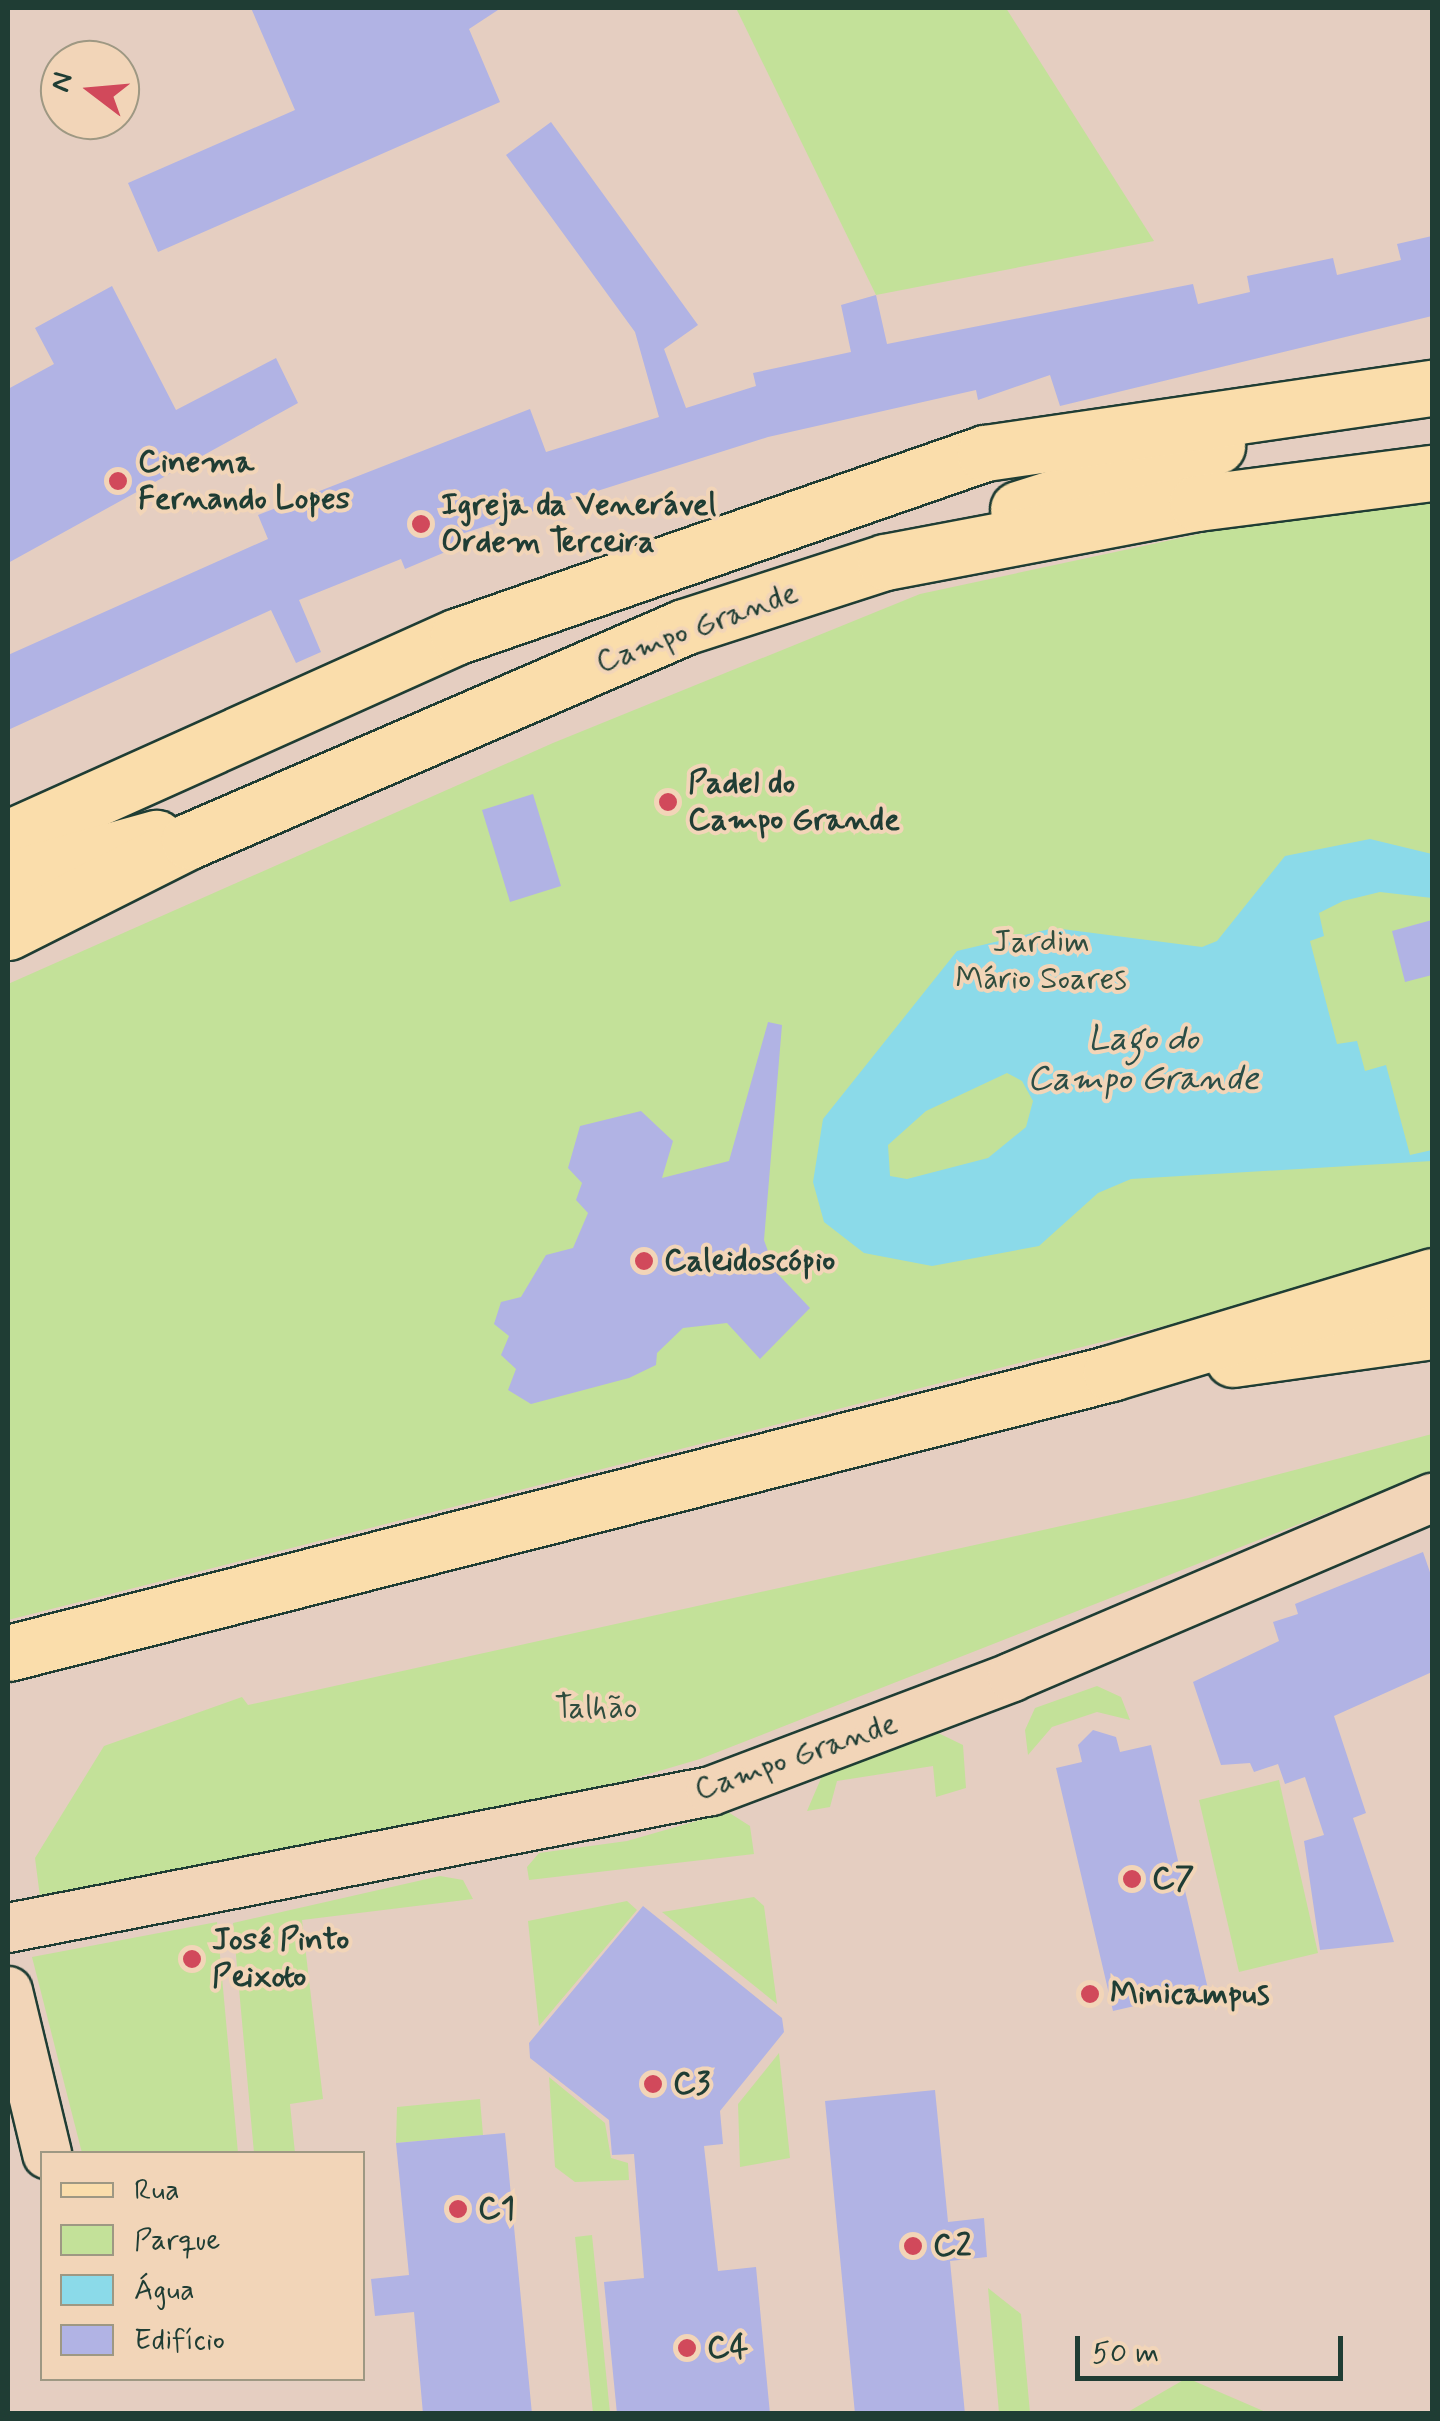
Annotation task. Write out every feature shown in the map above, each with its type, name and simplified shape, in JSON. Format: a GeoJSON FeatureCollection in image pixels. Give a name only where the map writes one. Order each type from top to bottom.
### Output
{"type":"FeatureCollection","features":[{"type":"Feature","properties":{"kind":"main road"},"geometry":{"type":"LineString","coordinates":[[8,838],[458,636],[780,519],[985,453],[1432,388]]}},
{"type":"Feature","properties":{"kind":"main road"},"geometry":{"type":"LineString","coordinates":[[885,562],[1048,496],[1255,434],[1330,401]]}},
{"type":"Feature","properties":{"kind":"main road","name":"Campo Grande"},"geometry":{"type":"LineString","coordinates":[[8,932],[189,841],[684,627],[885,562],[1197,504],[1432,473]]}},
{"type":"Feature","properties":{"kind":"main road"},"geometry":{"type":"LineString","coordinates":[[8,880],[116,845],[189,841]]}},
{"type":"Feature","properties":{"kind":"main road"},"geometry":{"type":"LineString","coordinates":[[8,1653],[1111,1372],[1432,1276]]}},
{"type":"Feature","properties":{"kind":"main road"},"geometry":{"type":"LineString","coordinates":[[1111,1372],[1432,1332]]}},
{"type":"Feature","properties":{"kind":"street","name":"Campo Grande"},"geometry":{"type":"LineString","coordinates":[[8,1928],[711,1791],[1012,1677],[1432,1498]]}},
{"type":"Feature","properties":{"kind":"street"},"geometry":{"type":"LineString","coordinates":[[8,1991],[45,2151]]}},
{"type":"Feature","properties":{"kind":"green space"},"geometry":{"type":"Polygon","coordinates":[[[736,8],[1006,8],[1154,241],[876,295],[736,8]]]}},
{"type":"Feature","properties":{"kind":"green space","name":"Jardim Mário Soares"},"geometry":{"type":"Polygon","coordinates":[[[1432,501],[1432,1258],[8,1620],[8,984],[553,743],[920,594],[1269,519],[1432,501]]]}},
{"type":"Feature","properties":{"kind":"green space","name":"Talhão"},"geometry":{"type":"Polygon","coordinates":[[[1432,1434],[1432,1472],[700,1759],[625,1781],[40,1897],[35,1858],[104,1746],[242,1697],[248,1705],[1188,1498],[1432,1434]]]}},
{"type":"Feature","properties":{"kind":"green space"},"geometry":{"type":"Polygon","coordinates":[[[1097,1686],[1121,1697],[1130,1720],[1097,1712],[1052,1727],[1028,1755],[1025,1730],[1035,1708],[1097,1686]]]}},
{"type":"Feature","properties":{"kind":"green space"},"geometry":{"type":"Polygon","coordinates":[[[932,1730],[963,1745],[966,1788],[936,1797],[933,1766],[837,1781],[830,1807],[807,1811],[822,1776],[932,1730]]]}},
{"type":"Feature","properties":{"kind":"green space"},"geometry":{"type":"Polygon","coordinates":[[[1279,1780],[1318,1953],[1239,1972],[1199,1800],[1279,1780]]]}},
{"type":"Feature","properties":{"kind":"green space"},"geometry":{"type":"Polygon","coordinates":[[[728,1812],[750,1826],[754,1854],[529,1880],[527,1867],[539,1853],[627,1841],[728,1812]]]}},
{"type":"Feature","properties":{"kind":"green space"},"geometry":{"type":"Polygon","coordinates":[[[440,1876],[463,1880],[473,1899],[302,1920],[323,2099],[290,2104],[295,2151],[254,2151],[233,1923],[440,1876]]]}},
{"type":"Feature","properties":{"kind":"green space"},"geometry":{"type":"Polygon","coordinates":[[[754,1897],[764,1906],[777,2004],[662,1912],[754,1897]]]}},
{"type":"Feature","properties":{"kind":"green space"},"geometry":{"type":"Polygon","coordinates":[[[627,1901],[637,1910],[539,2026],[528,1921],[627,1901]]]}},
{"type":"Feature","properties":{"kind":"green space"},"geometry":{"type":"Polygon","coordinates":[[[217,1922],[238,2151],[81,2151],[32,1957],[217,1922]]]}},
{"type":"Feature","properties":{"kind":"green space"},"geometry":{"type":"Polygon","coordinates":[[[779,2053],[790,2158],[740,2167],[738,2104],[779,2053]]]}},
{"type":"Feature","properties":{"kind":"green space"},"geometry":{"type":"Polygon","coordinates":[[[549,2077],[605,2123],[611,2158],[628,2163],[629,2180],[575,2182],[555,2167],[549,2077]]]}},
{"type":"Feature","properties":{"kind":"green space"},"geometry":{"type":"Polygon","coordinates":[[[480,2099],[483,2135],[396,2143],[397,2107],[480,2099]]]}},
{"type":"Feature","properties":{"kind":"green space"},"geometry":{"type":"Polygon","coordinates":[[[592,2235],[610,2413],[593,2413],[575,2237],[592,2235]]]}},
{"type":"Feature","properties":{"kind":"green space"},"geometry":{"type":"Polygon","coordinates":[[[988,2288],[1021,2314],[1030,2413],[999,2413],[988,2288]]]}},
{"type":"Feature","properties":{"kind":"green space"},"geometry":{"type":"Polygon","coordinates":[[[1187,2378],[1268,2413],[1126,2413],[1187,2378]]]}},
{"type":"Feature","properties":{"kind":"water","name":"Lago do Campo Grande"},"geometry":{"type":"Polygon","coordinates":[[[1370,839],[1432,854],[1432,898],[1380,892],[1343,901],[1319,913],[1324,936],[1310,941],[1337,1044],[1357,1041],[1365,1071],[1386,1065],[1410,1155],[1432,1150],[1432,1161],[1131,1179],[1098,1193],[1039,1246],[932,1266],[864,1253],[824,1222],[813,1182],[823,1119],[957,951],[1054,928],[1202,947],[1217,941],[1285,856],[1370,839]],[[1007,1073],[926,1111],[888,1145],[890,1176],[907,1179],[988,1158],[1026,1127],[1033,1101],[1022,1081],[1007,1073]]]}},
{"type":"Feature","properties":{"kind":"building"},"geometry":{"type":"Polygon","coordinates":[[[251,8],[501,8],[469,29],[500,102],[158,252],[128,183],[295,110],[251,8]]]}},
{"type":"Feature","properties":{"kind":"building"},"geometry":{"type":"Polygon","coordinates":[[[551,122],[698,325],[664,349],[686,408],[756,386],[753,373],[851,352],[841,305],[876,295],[887,344],[1193,284],[1198,304],[1250,292],[1247,276],[1333,258],[1337,275],[1401,260],[1397,244],[1432,236],[1432,316],[1060,406],[1050,375],[978,400],[976,390],[768,437],[458,535],[462,545],[405,569],[401,559],[299,600],[321,652],[296,663],[271,610],[8,730],[8,655],[268,539],[258,515],[530,409],[546,452],[659,417],[635,332],[506,155],[551,122]]]}},
{"type":"Feature","properties":{"kind":"building"},"geometry":{"type":"Polygon","coordinates":[[[112,286],[176,410],[276,358],[298,403],[8,563],[8,389],[54,364],[35,328],[112,286]]]}},
{"type":"Feature","properties":{"kind":"building"},"geometry":{"type":"Polygon","coordinates":[[[533,794],[561,886],[510,902],[482,810],[533,794]]]}},
{"type":"Feature","properties":{"kind":"building"},"geometry":{"type":"Polygon","coordinates":[[[1432,920],[1432,975],[1405,982],[1392,931],[1432,920]]]}},
{"type":"Feature","properties":{"kind":"building","name":"Caleidoscópio"},"geometry":{"type":"Polygon","coordinates":[[[768,1022],[782,1025],[764,1240],[775,1271],[810,1308],[760,1359],[727,1323],[683,1328],[657,1353],[656,1365],[629,1378],[531,1404],[508,1390],[516,1369],[501,1355],[509,1336],[494,1324],[501,1302],[521,1297],[546,1255],[573,1248],[588,1213],[576,1200],[582,1183],[568,1168],[580,1126],[641,1111],[673,1141],[662,1178],[729,1161],[768,1022]]]}},
{"type":"Feature","properties":{"kind":"building"},"geometry":{"type":"Polygon","coordinates":[[[1423,1552],[1432,1578],[1432,1672],[1334,1716],[1366,1813],[1353,1818],[1394,1942],[1320,1950],[1304,1841],[1324,1835],[1305,1777],[1285,1784],[1278,1764],[1254,1772],[1250,1763],[1221,1765],[1193,1682],[1279,1641],[1273,1622],[1298,1614],[1295,1604],[1423,1552]]]}},
{"type":"Feature","properties":{"kind":"building","name":"C7"},"geometry":{"type":"Polygon","coordinates":[[[1093,1730],[1116,1737],[1120,1752],[1151,1745],[1208,1989],[1113,2011],[1056,1768],[1082,1762],[1078,1745],[1093,1730]]]}},
{"type":"Feature","properties":{"kind":"building","name":"C3"},"geometry":{"type":"Polygon","coordinates":[[[643,1906],[782,2018],[784,2032],[720,2111],[723,2144],[704,2146],[718,2271],[756,2267],[770,2414],[617,2414],[604,2282],[644,2278],[634,2154],[612,2155],[609,2120],[530,2058],[529,2043],[643,1906]]]}},
{"type":"Feature","properties":{"kind":"building","name":"C2"},"geometry":{"type":"Polygon","coordinates":[[[935,2090],[948,2222],[984,2218],[987,2257],[950,2261],[965,2414],[855,2414],[825,2101],[935,2090]]]}},
{"type":"Feature","properties":{"kind":"building","name":"C1"},"geometry":{"type":"Polygon","coordinates":[[[505,2133],[532,2414],[423,2414],[414,2312],[375,2316],[371,2279],[409,2275],[396,2143],[505,2133]]]}},
{"type":"Feature","properties":{"kind":"place","name":"Cinema Fernando Lopes"},"geometry":{"type":"Point","coordinates":[118,481]}},
{"type":"Feature","properties":{"kind":"place","name":"Igreja da Venerável Ordem Terceira"},"geometry":{"type":"Point","coordinates":[421,524]}},
{"type":"Feature","properties":{"kind":"place","name":"Padel do Campo Grande"},"geometry":{"type":"Point","coordinates":[668,802]}},
{"type":"Feature","properties":{"kind":"place","name":"Caleidoscópio"},"geometry":{"type":"Point","coordinates":[644,1261]}},
{"type":"Feature","properties":{"kind":"place","name":"C7"},"geometry":{"type":"Point","coordinates":[1132,1879]}},
{"type":"Feature","properties":{"kind":"place","name":"José Pinto Peixoto"},"geometry":{"type":"Point","coordinates":[192,1959]}},
{"type":"Feature","properties":{"kind":"place","name":"Minicampus"},"geometry":{"type":"Point","coordinates":[1090,1994]}},
{"type":"Feature","properties":{"kind":"place","name":"C3"},"geometry":{"type":"Point","coordinates":[653,2084]}},
{"type":"Feature","properties":{"kind":"place","name":"C1"},"geometry":{"type":"Point","coordinates":[458,2209]}},
{"type":"Feature","properties":{"kind":"place","name":"C2"},"geometry":{"type":"Point","coordinates":[913,2246]}},
{"type":"Feature","properties":{"kind":"place","name":"C4"},"geometry":{"type":"Point","coordinates":[687,2348]}}]}
